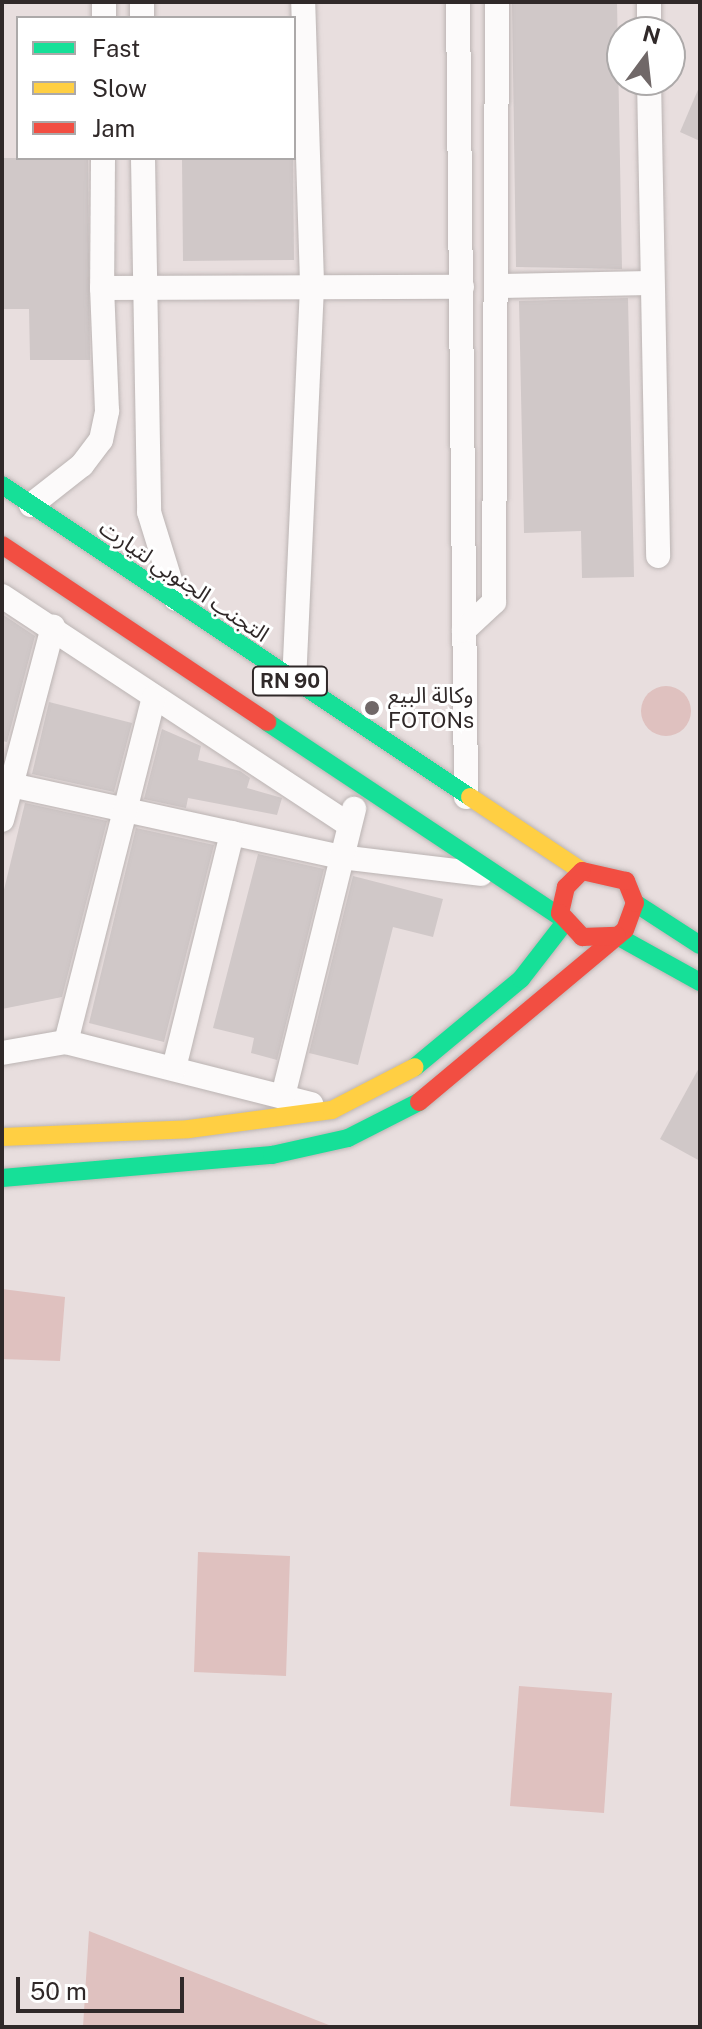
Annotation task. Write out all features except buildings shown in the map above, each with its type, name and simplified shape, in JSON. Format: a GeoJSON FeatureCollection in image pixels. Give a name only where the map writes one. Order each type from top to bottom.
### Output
{"type":"FeatureCollection","features":[{"type":"Feature","properties":{"kind":"highway","name":"التجنب الجنوبي لتيارت"},"geometry":{"type":"LineString","coordinates":[[2,485],[178,607],[582,871]]}},
{"type":"Feature","properties":{"kind":"highway","name":"RN 90"},"geometry":{"type":"LineString","coordinates":[[2,545],[488,875],[566,921]]}},
{"type":"Feature","properties":{"kind":"highway"},"geometry":{"type":"LineString","coordinates":[[700,945],[635,903],[617,873],[582,871],[562,898],[566,921],[594,941],[617,936],[700,982]]}},
{"type":"Feature","properties":{"kind":"highway"},"geometry":{"type":"LineString","coordinates":[[2,1178],[272,1155],[348,1138],[440,1092],[617,936],[635,903]]}},
{"type":"Feature","properties":{"kind":"highway"},"geometry":{"type":"LineString","coordinates":[[2,1137],[189,1129],[332,1110],[392,1083],[455,1040],[521,979],[566,921]]}},
{"type":"Feature","properties":{"kind":"street"},"geometry":{"type":"LineString","coordinates":[[294,683],[312,283],[303,2]]}},
{"type":"Feature","properties":{"kind":"street"},"geometry":{"type":"LineString","coordinates":[[458,2],[466,797]]}},
{"type":"Feature","properties":{"kind":"street"},"geometry":{"type":"LineString","coordinates":[[464,630],[494,602],[501,286],[497,2]]}},
{"type":"Feature","properties":{"kind":"street"},"geometry":{"type":"LineString","coordinates":[[649,96],[650,283],[658,556]]}},
{"type":"Feature","properties":{"kind":"street"},"geometry":{"type":"LineString","coordinates":[[31,505],[82,465],[101,440],[107,411],[102,288],[103,160]]}},
{"type":"Feature","properties":{"kind":"street"},"geometry":{"type":"LineString","coordinates":[[143,160],[149,512],[178,607]]}},
{"type":"Feature","properties":{"kind":"street"},"geometry":{"type":"LineString","coordinates":[[102,288],[312,283],[462,287]]}},
{"type":"Feature","properties":{"kind":"street"},"geometry":{"type":"LineString","coordinates":[[501,286],[650,283]]}},
{"type":"Feature","properties":{"kind":"street"},"geometry":{"type":"LineString","coordinates":[[2,596],[346,823]]}},
{"type":"Feature","properties":{"kind":"street"},"geometry":{"type":"LineString","coordinates":[[2,820],[6,784],[53,627]]}},
{"type":"Feature","properties":{"kind":"street"},"geometry":{"type":"LineString","coordinates":[[66,1042],[121,809],[154,698]]}},
{"type":"Feature","properties":{"kind":"street"},"geometry":{"type":"LineString","coordinates":[[6,784],[341,857],[488,875]]}},
{"type":"Feature","properties":{"kind":"street"},"geometry":{"type":"LineString","coordinates":[[283,1096],[341,857],[346,823],[364,789]]}},
{"type":"Feature","properties":{"kind":"street"},"geometry":{"type":"LineString","coordinates":[[174,1068],[232,833]]}},
{"type":"Feature","properties":{"kind":"street"},"geometry":{"type":"LineString","coordinates":[[2,1053],[66,1042],[332,1110]]}},
{"type":"Feature","properties":{"kind":"shaded area"},"geometry":{"type":"Polygon","coordinates":[[[666,686],[684,693],[691,711],[684,729],[666,736],[648,729],[641,711],[648,693],[666,686]]]}},
{"type":"Feature","properties":{"kind":"shaded area"},"geometry":{"type":"Polygon","coordinates":[[[2,1289],[65,1297],[60,1361],[2,1359],[2,1289]]]}},
{"type":"Feature","properties":{"kind":"shaded area"},"geometry":{"type":"Polygon","coordinates":[[[198,1552],[290,1556],[286,1676],[194,1672],[198,1552]]]}},
{"type":"Feature","properties":{"kind":"shaded area"},"geometry":{"type":"Polygon","coordinates":[[[519,1686],[612,1693],[604,1813],[510,1806],[519,1686]]]}},
{"type":"Feature","properties":{"kind":"shaded area"},"geometry":{"type":"Polygon","coordinates":[[[89,1931],[334,2027],[83,2027],[89,1931]]]}},
{"type":"Feature","properties":{"kind":"traffic: fast"},"geometry":{"type":"LineString","coordinates":[[2,485],[470,797]]}},
{"type":"Feature","properties":{"kind":"traffic: fast"},"geometry":{"type":"LineString","coordinates":[[267,722],[566,921]]}},
{"type":"Feature","properties":{"kind":"traffic: fast"},"geometry":{"type":"LineString","coordinates":[[635,903],[700,945]]}},
{"type":"Feature","properties":{"kind":"traffic: fast"},"geometry":{"type":"LineString","coordinates":[[415,1067],[521,979],[566,921]]}},
{"type":"Feature","properties":{"kind":"traffic: fast"},"geometry":{"type":"LineString","coordinates":[[617,936],[700,982]]}},
{"type":"Feature","properties":{"kind":"traffic: fast"},"geometry":{"type":"LineString","coordinates":[[2,1178],[272,1155],[348,1138],[419,1102]]}},
{"type":"Feature","properties":{"kind":"traffic: slow"},"geometry":{"type":"LineString","coordinates":[[470,797],[582,871]]}},
{"type":"Feature","properties":{"kind":"traffic: slow"},"geometry":{"type":"LineString","coordinates":[[2,1137],[189,1129],[332,1110],[415,1067]]}},
{"type":"Feature","properties":{"kind":"traffic: jam"},"geometry":{"type":"LineString","coordinates":[[2,545],[267,722]]}},
{"type":"Feature","properties":{"kind":"traffic: jam"},"geometry":{"type":"LineString","coordinates":[[419,1102],[625,930],[635,903],[626,881],[582,871],[566,887],[560,913],[582,937],[617,936]]}},
{"type":"Feature","properties":{"kind":"place","name":"وكالة البيع FOTONs"},"geometry":{"type":"Point","coordinates":[372,708]}}]}
